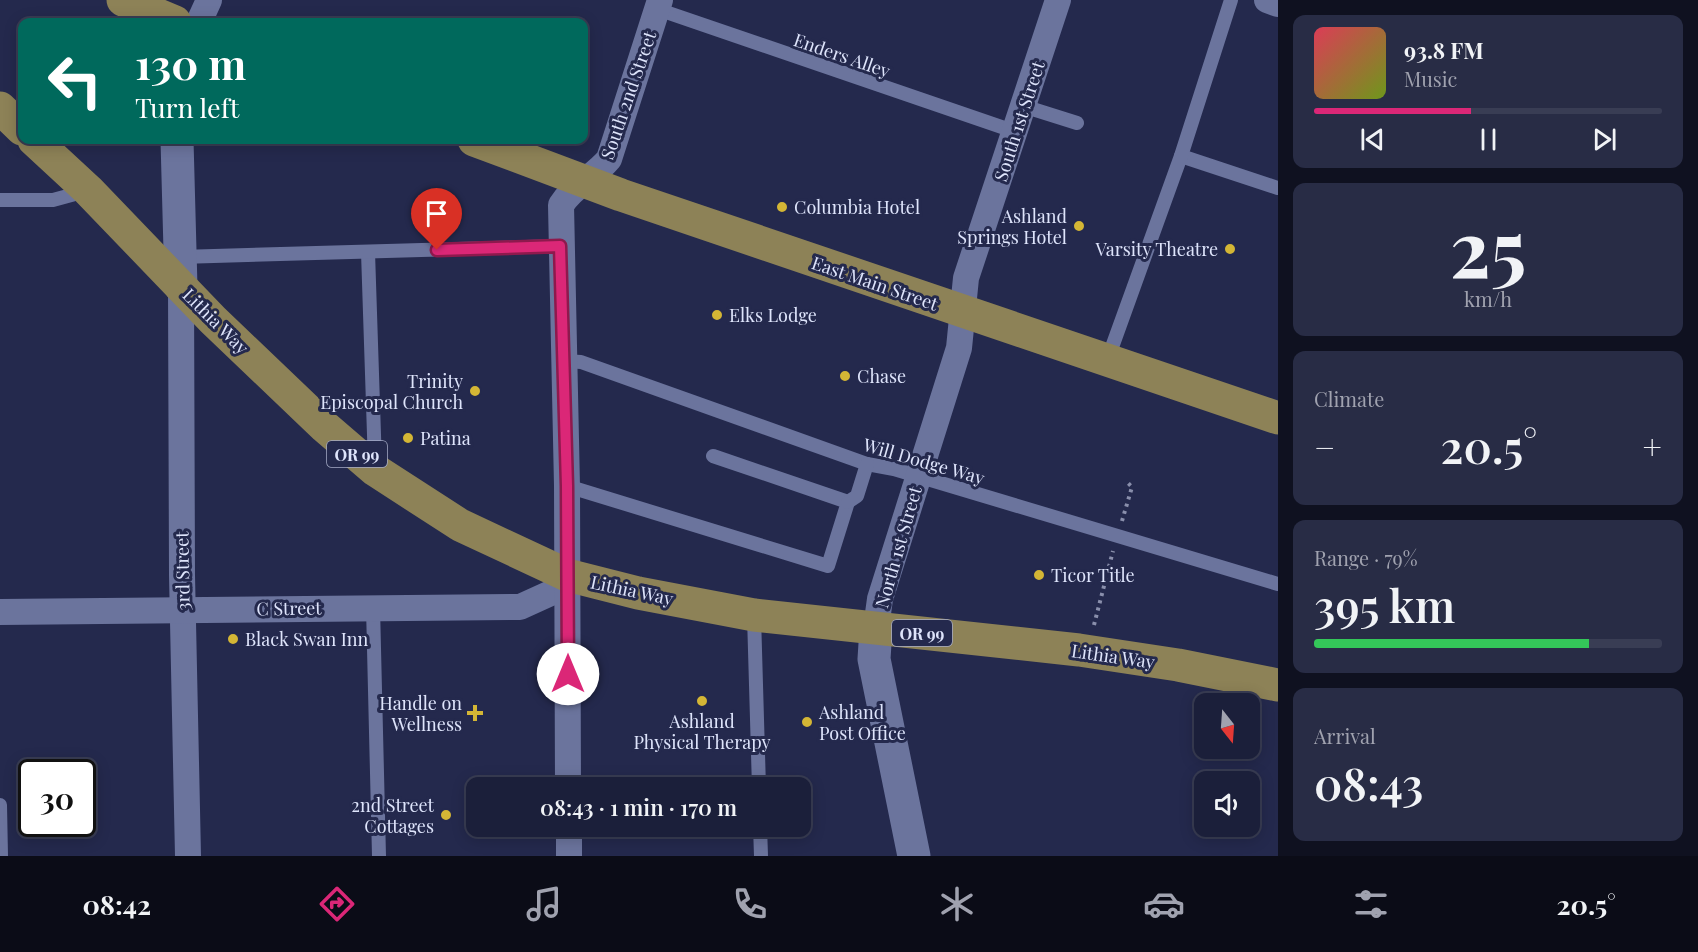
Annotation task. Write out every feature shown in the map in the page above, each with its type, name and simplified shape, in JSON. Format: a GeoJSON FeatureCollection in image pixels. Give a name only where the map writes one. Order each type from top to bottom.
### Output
{"type":"FeatureCollection","features":[{"type":"Feature","properties":{"kind":"main road"},"geometry":{"type":"LineString","coordinates":[[123,0],[166,18]]}},
{"type":"Feature","properties":{"kind":"main road"},"geometry":{"type":"LineString","coordinates":[[0,108],[18,125]]}},
{"type":"Feature","properties":{"kind":"main road","name":"Lithia Way"},"geometry":{"type":"LineString","coordinates":[[37,144],[180,272],[325,427],[375,470],[460,525],[567,575],[638,593],[754,615],[1079,650],[1178,665],[1278,684]]}},
{"type":"Feature","properties":{"kind":"main road","name":"East Main Street"},"geometry":{"type":"LineString","coordinates":[[484,144],[584,182],[1107,362],[1278,418]]}},
{"type":"Feature","properties":{"kind":"street"},"geometry":{"type":"LineString","coordinates":[[201,18],[209,0]]}},
{"type":"Feature","properties":{"kind":"street","name":"South 1st Street"},"geometry":{"type":"LineString","coordinates":[[963,312],[966,278],[1058,0]]}},
{"type":"Feature","properties":{"kind":"street"},"geometry":{"type":"LineString","coordinates":[[1267,0],[1278,4]]}},
{"type":"Feature","properties":{"kind":"street","name":"South 2nd Street"},"geometry":{"type":"LineString","coordinates":[[568,777],[567,486],[560,246],[561,205],[567,196],[609,159],[659,5]]}},
{"type":"Feature","properties":{"kind":"street"},"geometry":{"type":"LineString","coordinates":[[177,144],[180,272]]}},
{"type":"Feature","properties":{"kind":"street","name":"3rd Street"},"geometry":{"type":"LineString","coordinates":[[180,272],[182,610],[188,856]]}},
{"type":"Feature","properties":{"kind":"street","name":"North 1st Street"},"geometry":{"type":"LineString","coordinates":[[914,856],[874,659],[876,628],[880,599],[960,348],[963,312]]}},
{"type":"Feature","properties":{"kind":"street","name":"C Street"},"geometry":{"type":"LineString","coordinates":[[0,612],[520,607],[554,592],[567,575]]}},
{"type":"Feature","properties":{"kind":"street"},"geometry":{"type":"LineString","coordinates":[[568,837],[569,856]]}},
{"type":"Feature","properties":{"kind":"lane"},"geometry":{"type":"LineString","coordinates":[[1107,362],[1181,156],[1231,0]]}},
{"type":"Feature","properties":{"kind":"lane","name":"Enders Alley"},"geometry":{"type":"LineString","coordinates":[[659,5],[1016,132]]}},
{"type":"Feature","properties":{"kind":"lane"},"geometry":{"type":"LineString","coordinates":[[1023,106],[1077,123]]}},
{"type":"Feature","properties":{"kind":"lane"},"geometry":{"type":"LineString","coordinates":[[1181,156],[1278,188]]}},
{"type":"Feature","properties":{"kind":"lane"},"geometry":{"type":"LineString","coordinates":[[0,200],[53,200],[88,190]]}},
{"type":"Feature","properties":{"kind":"lane"},"geometry":{"type":"LineString","coordinates":[[180,272],[368,252],[560,246]]}},
{"type":"Feature","properties":{"kind":"lane"},"geometry":{"type":"LineString","coordinates":[[368,252],[375,470]]}},
{"type":"Feature","properties":{"kind":"lane","name":"Will Dodge Way"},"geometry":{"type":"LineString","coordinates":[[564,361],[581,362],[867,464],[894,469],[1278,584]]}},
{"type":"Feature","properties":{"kind":"lane"},"geometry":{"type":"LineString","coordinates":[[713,456],[848,502]]}},
{"type":"Feature","properties":{"kind":"lane"},"geometry":{"type":"LineString","coordinates":[[567,486],[828,566],[848,502],[857,496],[867,464]]}},
{"type":"Feature","properties":{"kind":"lane"},"geometry":{"type":"LineString","coordinates":[[374,607],[379,856]]}},
{"type":"Feature","properties":{"kind":"lane"},"geometry":{"type":"LineString","coordinates":[[754,615],[759,777]]}},
{"type":"Feature","properties":{"kind":"lane"},"geometry":{"type":"LineString","coordinates":[[0,805],[1,856]]}},
{"type":"Feature","properties":{"kind":"lane"},"geometry":{"type":"LineString","coordinates":[[760,837],[761,856]]}},
{"type":"Feature","properties":{"kind":"path"},"geometry":{"type":"LineString","coordinates":[[1093,629],[1116,537],[1132,487],[1126,481]]}},
{"type":"Feature","properties":{"kind":"place","name":"Columbia Hotel"},"geometry":{"type":"Point","coordinates":[782,207]}},
{"type":"Feature","properties":{"kind":"place","name":"Ashland Springs Hotel"},"geometry":{"type":"Point","coordinates":[1079,226]}},
{"type":"Feature","properties":{"kind":"place","name":"Varsity Theatre"},"geometry":{"type":"Point","coordinates":[1230,249]}},
{"type":"Feature","properties":{"kind":"place","name":"Elks Lodge"},"geometry":{"type":"Point","coordinates":[717,315]}},
{"type":"Feature","properties":{"kind":"place","name":"Chase"},"geometry":{"type":"Point","coordinates":[845,376]}},
{"type":"Feature","properties":{"kind":"place","name":"Trinity Episcopal Church"},"geometry":{"type":"Point","coordinates":[475,391]}},
{"type":"Feature","properties":{"kind":"place","name":"Patina"},"geometry":{"type":"Point","coordinates":[408,438]}},
{"type":"Feature","properties":{"kind":"place","name":"Ticor Title"},"geometry":{"type":"Point","coordinates":[1039,575]}},
{"type":"Feature","properties":{"kind":"place","name":"Black Swan Inn"},"geometry":{"type":"Point","coordinates":[233,639]}},
{"type":"Feature","properties":{"kind":"place","name":"Ashland Physical Therapy"},"geometry":{"type":"Point","coordinates":[702,701]}},
{"type":"Feature","properties":{"kind":"place","name":"Handle on Wellness"},"geometry":{"type":"Point","coordinates":[475,713]}},
{"type":"Feature","properties":{"kind":"place","name":"Ashland Post Office"},"geometry":{"type":"Point","coordinates":[807,722]}},
{"type":"Feature","properties":{"kind":"place","name":"2nd Street Cottages"},"geometry":{"type":"Point","coordinates":[446,815]}},
{"type":"Feature","properties":{"kind":"route"},"geometry":{"type":"LineString","coordinates":[[437,250],[560,246],[567,486],[568,674]]}}]}
